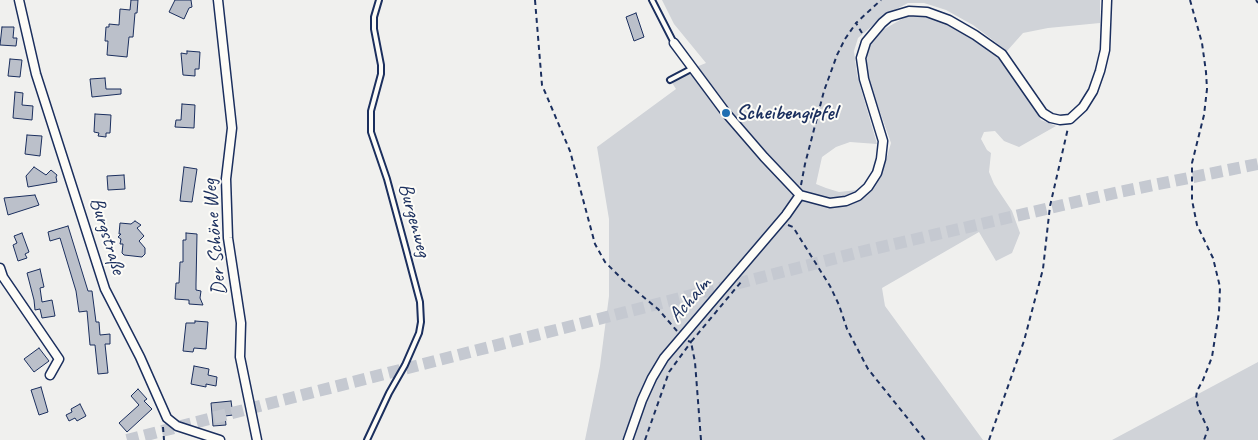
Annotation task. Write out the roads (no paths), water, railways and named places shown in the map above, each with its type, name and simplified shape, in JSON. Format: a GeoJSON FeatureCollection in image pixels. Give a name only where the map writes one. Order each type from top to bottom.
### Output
{"type":"FeatureCollection","features":[{"type":"Feature","properties":{"kind":"street","name":"Burgstraße"},"geometry":{"type":"LineString","coordinates":[[18,0],[36,74],[105,289],[140,357],[167,418],[177,426],[220,440]]}},
{"type":"Feature","properties":{"kind":"street","name":"Der Schöne Weg"},"geometry":{"type":"LineString","coordinates":[[218,0],[232,128],[226,179],[228,238],[241,323],[240,357],[257,440]]}},
{"type":"Feature","properties":{"kind":"street"},"geometry":{"type":"LineString","coordinates":[[674,43],[691,69],[732,121],[800,195],[830,203],[846,201],[858,196],[868,188],[877,174],[883,141],[862,68],[861,58],[866,42],[889,17],[910,10],[927,12],[938,15],[975,35],[1002,54],[1043,113],[1051,118],[1060,120],[1070,119],[1083,107],[1093,91],[1105,50],[1107,0]]}},
{"type":"Feature","properties":{"kind":"street","name":"Achalm"},"geometry":{"type":"LineString","coordinates":[[628,440],[642,400],[664,358],[786,215],[800,195]]}},
{"type":"Feature","properties":{"kind":"street"},"geometry":{"type":"LineString","coordinates":[[0,268],[3,277],[59,359],[50,375]]}},
{"type":"Feature","properties":{"kind":"lane","name":"Burgenweg"},"geometry":{"type":"LineString","coordinates":[[366,440],[405,365],[419,333],[421,322],[420,302],[408,254],[387,179],[371,132],[371,111],[381,74],[374,29],[374,17],[379,0]]}},
{"type":"Feature","properties":{"kind":"lane"},"geometry":{"type":"LineString","coordinates":[[652,0],[674,43]]}},
{"type":"Feature","properties":{"kind":"lane"},"geometry":{"type":"LineString","coordinates":[[670,80],[691,69]]}},
{"type":"Feature","properties":{"kind":"tunnel"},"geometry":{"type":"LineString","coordinates":[[127,440],[860,252],[1119,192],[1258,164]]}},
{"type":"Feature","properties":{"kind":"place","name":"Scheibengipfel"},"geometry":{"type":"Point","coordinates":[726,113]}}]}
